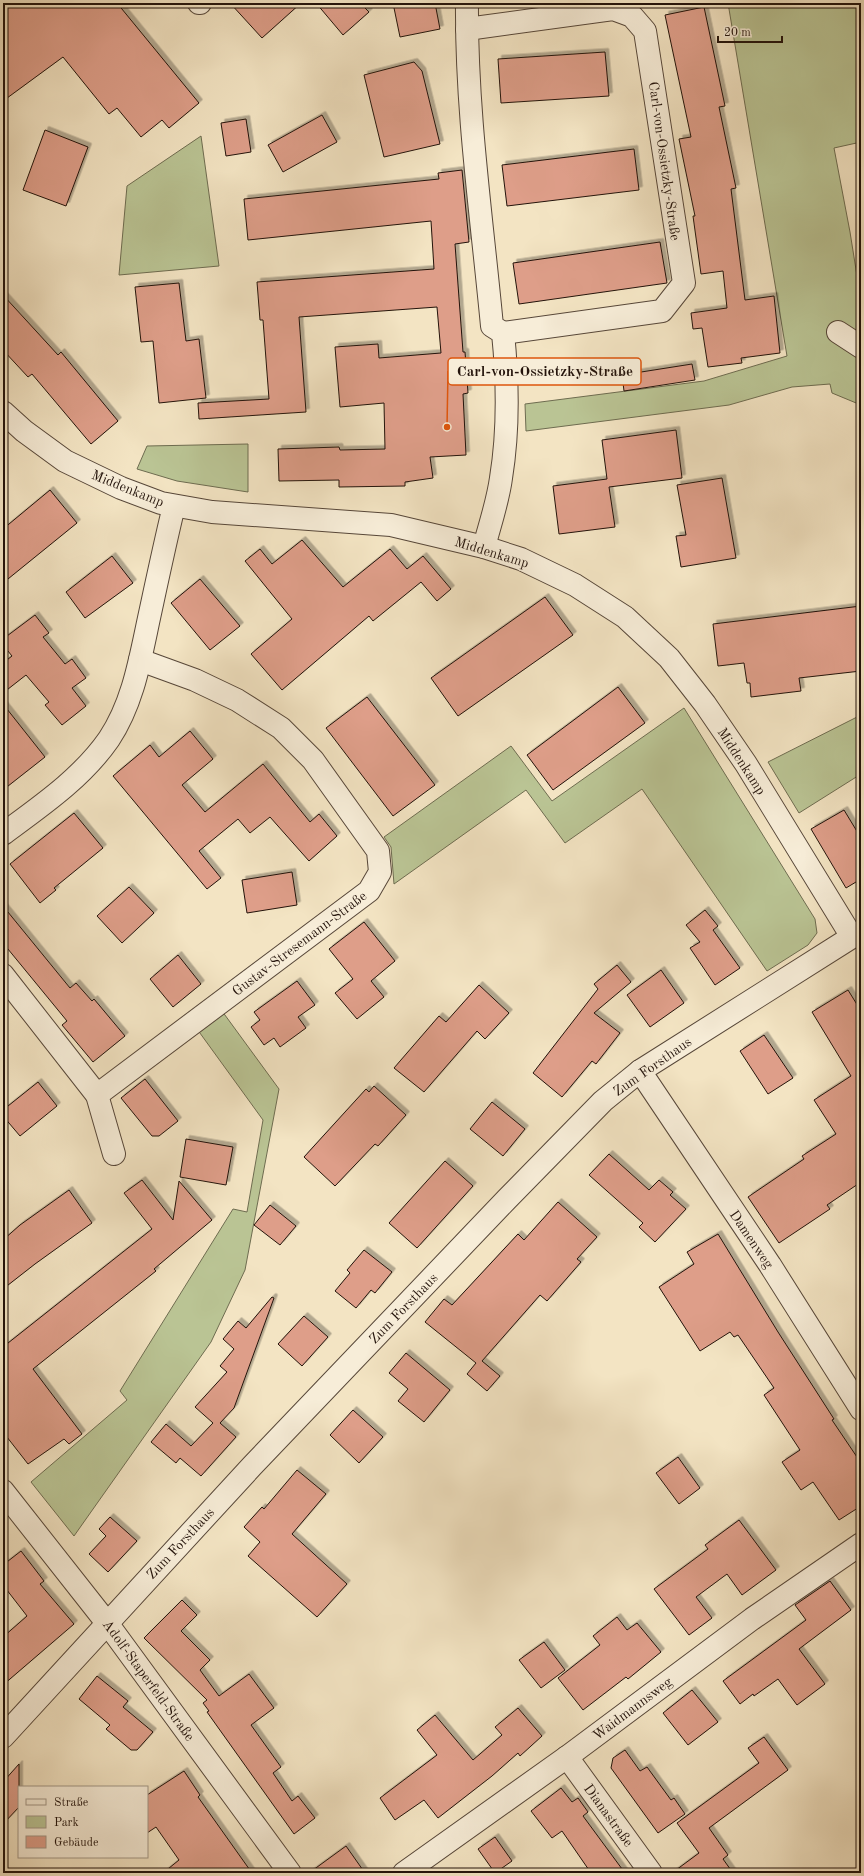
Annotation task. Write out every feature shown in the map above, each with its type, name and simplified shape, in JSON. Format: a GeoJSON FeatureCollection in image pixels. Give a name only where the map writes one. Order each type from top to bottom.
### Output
{"type":"FeatureCollection","features":[{"type":"Feature","properties":{"kind":"street"},"geometry":{"type":"LineString","coordinates":[[467,3],[467,29],[475,166],[492,326],[503,334],[507,379],[508,423],[501,479],[484,547]]}},
{"type":"Feature","properties":{"kind":"street","name":"Carl-von-Ossietzky-Straße"},"geometry":{"type":"LineString","coordinates":[[467,29],[613,9],[632,16],[645,31],[684,283],[662,311],[503,334]]}},
{"type":"Feature","properties":{"kind":"street"},"geometry":{"type":"LineString","coordinates":[[838,332],[861,347]]}},
{"type":"Feature","properties":{"kind":"street","name":"Middenkamp"},"geometry":{"type":"LineString","coordinates":[[3,412],[24,431],[65,461],[121,488],[160,503],[212,512],[391,525],[484,547],[521,559],[575,585],[625,617],[669,658],[705,704],[746,764],[852,937]]}},
{"type":"Feature","properties":{"kind":"street"},"geometry":{"type":"LineString","coordinates":[[3,834],[42,805],[84,769],[109,738],[128,702],[140,660],[174,506]]}},
{"type":"Feature","properties":{"kind":"street","name":"Gustav-Stresemann-Straße"},"geometry":{"type":"LineString","coordinates":[[97,1095],[369,892],[380,872],[378,851],[313,760],[281,728],[237,700],[195,680],[140,660]]}},
{"type":"Feature","properties":{"kind":"street","name":"Zum Forsthaus"},"geometry":{"type":"LineString","coordinates":[[3,1737],[252,1466],[603,1101],[640,1071],[852,937]]}},
{"type":"Feature","properties":{"kind":"street"},"geometry":{"type":"LineString","coordinates":[[3,975],[97,1095],[114,1154]]}},
{"type":"Feature","properties":{"kind":"street","name":"Damenweg"},"geometry":{"type":"LineString","coordinates":[[640,1071],[770,1265],[861,1409]]}},
{"type":"Feature","properties":{"kind":"street","name":"Adolf-Staperfeld-Straße"},"geometry":{"type":"LineString","coordinates":[[3,1491],[107,1623],[290,1873]]}},
{"type":"Feature","properties":{"kind":"street","name":"Waidmannsweg"},"geometry":{"type":"LineString","coordinates":[[404,1873],[567,1757],[752,1619],[861,1544]]}},
{"type":"Feature","properties":{"kind":"street","name":"Dianastraße"},"geometry":{"type":"LineString","coordinates":[[567,1757],[651,1873]]}},
{"type":"Feature","properties":{"kind":"green space"},"geometry":{"type":"Polygon","coordinates":[[[728,3],[861,3],[861,142],[834,148],[861,301],[861,405],[832,393],[830,384],[792,387],[729,405],[526,431],[525,404],[704,381],[787,356],[728,3]]]}},
{"type":"Feature","properties":{"kind":"green space"},"geometry":{"type":"Polygon","coordinates":[[[201,136],[219,266],[119,275],[127,186],[201,136]]]}},
{"type":"Feature","properties":{"kind":"green space"},"geometry":{"type":"Polygon","coordinates":[[[248,444],[248,492],[177,481],[137,469],[147,446],[248,444]]]}},
{"type":"Feature","properties":{"kind":"green space"},"geometry":{"type":"Polygon","coordinates":[[[684,708],[815,919],[817,933],[808,945],[767,971],[642,789],[565,843],[526,790],[394,884],[391,847],[384,837],[511,746],[552,801],[684,708]]]}},
{"type":"Feature","properties":{"kind":"green space"},"geometry":{"type":"Polygon","coordinates":[[[861,715],[861,774],[799,813],[768,762],[861,715]]]}},
{"type":"Feature","properties":{"kind":"green space"},"geometry":{"type":"Polygon","coordinates":[[[222,1011],[279,1089],[245,1270],[211,1342],[74,1536],[31,1482],[127,1400],[120,1391],[233,1209],[247,1212],[263,1120],[197,1029],[222,1011]]]}},
{"type":"Feature","properties":{"kind":"building"},"geometry":{"type":"Polygon","coordinates":[[[3,3],[117,3],[199,103],[169,128],[162,120],[141,137],[117,108],[109,114],[63,57],[3,101],[3,3]]]}},
{"type":"Feature","properties":{"kind":"building"},"geometry":{"type":"Polygon","coordinates":[[[230,3],[301,3],[262,38],[230,3]]]}},
{"type":"Feature","properties":{"kind":"building"},"geometry":{"type":"Polygon","coordinates":[[[316,3],[360,3],[369,12],[343,35],[316,3]]]}},
{"type":"Feature","properties":{"kind":"building"},"geometry":{"type":"Polygon","coordinates":[[[393,3],[435,3],[440,29],[400,37],[393,3]]]}},
{"type":"Feature","properties":{"kind":"building"},"geometry":{"type":"Polygon","coordinates":[[[704,7],[725,106],[719,107],[736,188],[731,189],[745,300],[774,296],[780,353],[741,358],[742,363],[708,367],[702,328],[693,329],[691,313],[727,308],[723,271],[701,274],[693,216],[695,216],[679,139],[691,137],[665,15],[704,7]]]}},
{"type":"Feature","properties":{"kind":"building"},"geometry":{"type":"Polygon","coordinates":[[[605,52],[609,96],[501,103],[498,59],[605,52]]]}},
{"type":"Feature","properties":{"kind":"building"},"geometry":{"type":"Polygon","coordinates":[[[414,62],[422,71],[440,144],[384,157],[364,75],[414,62]]]}},
{"type":"Feature","properties":{"kind":"building"},"geometry":{"type":"Polygon","coordinates":[[[322,115],[337,142],[283,172],[268,145],[322,115]]]}},
{"type":"Feature","properties":{"kind":"building"},"geometry":{"type":"Polygon","coordinates":[[[246,119],[251,152],[226,156],[221,123],[246,119]]]}},
{"type":"Feature","properties":{"kind":"building"},"geometry":{"type":"Polygon","coordinates":[[[45,130],[88,147],[66,206],[23,190],[45,130]]]}},
{"type":"Feature","properties":{"kind":"building"},"geometry":{"type":"Polygon","coordinates":[[[634,149],[639,190],[507,206],[502,165],[634,149]]]}},
{"type":"Feature","properties":{"kind":"building"},"geometry":{"type":"Polygon","coordinates":[[[462,170],[469,242],[455,244],[463,352],[465,352],[468,393],[463,394],[466,455],[430,457],[433,478],[405,482],[405,486],[339,487],[339,480],[279,481],[278,449],[339,447],[340,450],[385,449],[384,403],[340,407],[335,347],[378,344],[379,358],[441,353],[437,307],[299,317],[306,412],[199,419],[198,403],[269,399],[263,320],[260,320],[257,282],[434,269],[431,221],[248,240],[244,199],[439,179],[438,173],[462,170]]]}},
{"type":"Feature","properties":{"kind":"building"},"geometry":{"type":"Polygon","coordinates":[[[660,242],[667,283],[519,304],[513,263],[660,242]]]}},
{"type":"Feature","properties":{"kind":"building"},"geometry":{"type":"Polygon","coordinates":[[[179,283],[186,341],[199,339],[206,398],[159,403],[153,341],[141,342],[135,287],[179,283]]]}},
{"type":"Feature","properties":{"kind":"building"},"geometry":{"type":"Polygon","coordinates":[[[3,295],[58,355],[61,352],[118,421],[91,444],[32,374],[28,377],[3,350],[3,295]]]}},
{"type":"Feature","properties":{"kind":"building"},"geometry":{"type":"Polygon","coordinates":[[[692,364],[695,380],[624,391],[622,375],[692,364]]]}},
{"type":"Feature","properties":{"kind":"building"},"geometry":{"type":"Polygon","coordinates":[[[676,430],[682,478],[609,487],[615,527],[559,534],[553,486],[607,479],[602,440],[676,430]]]}},
{"type":"Feature","properties":{"kind":"building"},"geometry":{"type":"Polygon","coordinates":[[[722,478],[736,558],[681,567],[676,536],[686,535],[677,485],[722,478]]]}},
{"type":"Feature","properties":{"kind":"building"},"geometry":{"type":"Polygon","coordinates":[[[50,490],[77,523],[3,583],[3,529],[50,490]]]}},
{"type":"Feature","properties":{"kind":"building"},"geometry":{"type":"Polygon","coordinates":[[[302,540],[343,587],[390,549],[407,569],[423,556],[451,589],[437,601],[421,582],[373,621],[369,616],[282,690],[251,654],[292,619],[245,561],[260,549],[272,564],[302,540]]]}},
{"type":"Feature","properties":{"kind":"building"},"geometry":{"type":"Polygon","coordinates":[[[112,556],[133,583],[85,618],[66,592],[112,556]]]}},
{"type":"Feature","properties":{"kind":"building"},"geometry":{"type":"Polygon","coordinates":[[[200,579],[240,626],[210,650],[171,603],[200,579]]]}},
{"type":"Feature","properties":{"kind":"building"},"geometry":{"type":"Polygon","coordinates":[[[545,597],[573,635],[458,716],[431,678],[545,597]]]}},
{"type":"Feature","properties":{"kind":"building"},"geometry":{"type":"Polygon","coordinates":[[[861,606],[861,671],[799,678],[801,691],[751,697],[750,683],[747,683],[744,663],[718,666],[713,624],[861,606]]]}},
{"type":"Feature","properties":{"kind":"building"},"geometry":{"type":"Polygon","coordinates":[[[35,615],[49,633],[43,637],[65,664],[72,659],[86,678],[72,688],[86,706],[62,725],[45,705],[49,702],[26,675],[3,693],[3,663],[12,656],[3,645],[3,639],[35,615]]]}},
{"type":"Feature","properties":{"kind":"building"},"geometry":{"type":"Polygon","coordinates":[[[618,687],[645,723],[553,790],[527,755],[618,687]]]}},
{"type":"Feature","properties":{"kind":"building"},"geometry":{"type":"Polygon","coordinates":[[[367,697],[435,785],[393,816],[326,728],[367,697]]]}},
{"type":"Feature","properties":{"kind":"building"},"geometry":{"type":"Polygon","coordinates":[[[3,704],[45,757],[3,790],[3,704]]]}},
{"type":"Feature","properties":{"kind":"building"},"geometry":{"type":"Polygon","coordinates":[[[190,731],[213,759],[182,785],[205,812],[263,764],[310,822],[319,814],[337,836],[309,861],[270,817],[250,833],[238,819],[199,851],[221,878],[207,889],[113,776],[150,745],[159,757],[190,731]]]}},
{"type":"Feature","properties":{"kind":"building"},"geometry":{"type":"Polygon","coordinates":[[[844,810],[861,838],[861,879],[846,888],[811,829],[844,810]]]}},
{"type":"Feature","properties":{"kind":"building"},"geometry":{"type":"Polygon","coordinates":[[[74,813],[103,848],[54,888],[56,890],[40,903],[10,864],[74,813]]]}},
{"type":"Feature","properties":{"kind":"building"},"geometry":{"type":"Polygon","coordinates":[[[292,872],[297,905],[247,913],[242,880],[292,872]]]}},
{"type":"Feature","properties":{"kind":"building"},"geometry":{"type":"Polygon","coordinates":[[[129,887],[154,913],[122,943],[97,916],[129,887]]]}},
{"type":"Feature","properties":{"kind":"building"},"geometry":{"type":"Polygon","coordinates":[[[3,906],[70,988],[76,983],[92,1001],[94,999],[125,1036],[93,1062],[62,1025],[67,1021],[3,943],[3,906]]]}},
{"type":"Feature","properties":{"kind":"building"},"geometry":{"type":"Polygon","coordinates":[[[705,910],[718,926],[713,930],[740,968],[715,985],[690,948],[700,942],[686,925],[705,910]]]}},
{"type":"Feature","properties":{"kind":"building"},"geometry":{"type":"Polygon","coordinates":[[[364,922],[395,961],[371,981],[384,997],[357,1019],[335,993],[353,979],[329,949],[364,922]]]}},
{"type":"Feature","properties":{"kind":"building"},"geometry":{"type":"Polygon","coordinates":[[[178,955],[201,984],[173,1007],[150,979],[178,955]]]}},
{"type":"Feature","properties":{"kind":"building"},"geometry":{"type":"Polygon","coordinates":[[[617,965],[631,982],[594,1013],[620,1033],[596,1064],[592,1061],[562,1097],[533,1073],[598,989],[594,984],[617,965]]]}},
{"type":"Feature","properties":{"kind":"building"},"geometry":{"type":"Polygon","coordinates":[[[661,970],[684,1003],[650,1027],[627,995],[661,970]]]}},
{"type":"Feature","properties":{"kind":"building"},"geometry":{"type":"Polygon","coordinates":[[[297,981],[315,1005],[298,1017],[306,1028],[280,1047],[274,1038],[264,1045],[251,1027],[260,1020],[254,1012],[297,981]]]}},
{"type":"Feature","properties":{"kind":"building"},"geometry":{"type":"Polygon","coordinates":[[[479,985],[509,1013],[485,1039],[477,1031],[424,1092],[394,1068],[439,1016],[446,1022],[479,985]]]}},
{"type":"Feature","properties":{"kind":"building"},"geometry":{"type":"Polygon","coordinates":[[[848,990],[861,1011],[861,1182],[827,1205],[830,1209],[779,1243],[748,1197],[804,1159],[802,1156],[836,1134],[814,1100],[851,1076],[812,1012],[848,990]]]}},
{"type":"Feature","properties":{"kind":"building"},"geometry":{"type":"Polygon","coordinates":[[[764,1035],[793,1078],[768,1094],[740,1051],[764,1035]]]}},
{"type":"Feature","properties":{"kind":"building"},"geometry":{"type":"Polygon","coordinates":[[[145,1079],[178,1121],[159,1136],[152,1136],[121,1098],[145,1079]]]}},
{"type":"Feature","properties":{"kind":"building"},"geometry":{"type":"Polygon","coordinates":[[[38,1082],[57,1106],[20,1136],[3,1116],[3,1110],[38,1082]]]}},
{"type":"Feature","properties":{"kind":"building"},"geometry":{"type":"Polygon","coordinates":[[[374,1086],[406,1115],[378,1146],[375,1144],[335,1186],[304,1157],[366,1089],[369,1092],[374,1086]]]}},
{"type":"Feature","properties":{"kind":"building"},"geometry":{"type":"Polygon","coordinates":[[[492,1102],[525,1129],[503,1156],[470,1129],[492,1102]]]}},
{"type":"Feature","properties":{"kind":"building"},"geometry":{"type":"Polygon","coordinates":[[[186,1139],[233,1147],[226,1185],[180,1177],[186,1139]]]}},
{"type":"Feature","properties":{"kind":"building"},"geometry":{"type":"Polygon","coordinates":[[[609,1154],[649,1190],[659,1180],[673,1192],[670,1195],[686,1209],[655,1242],[639,1227],[643,1223],[589,1175],[609,1154]]]}},
{"type":"Feature","properties":{"kind":"building"},"geometry":{"type":"Polygon","coordinates":[[[445,1161],[473,1186],[417,1248],[389,1223],[445,1161]]]}},
{"type":"Feature","properties":{"kind":"building"},"geometry":{"type":"Polygon","coordinates":[[[142,1180],[173,1220],[179,1181],[212,1220],[154,1269],[156,1271],[33,1369],[82,1434],[69,1444],[64,1439],[28,1464],[3,1432],[3,1347],[152,1229],[124,1193],[142,1180]]]}},
{"type":"Feature","properties":{"kind":"building"},"geometry":{"type":"Polygon","coordinates":[[[69,1190],[92,1223],[3,1289],[3,1240],[20,1225],[69,1190]]]}},
{"type":"Feature","properties":{"kind":"building"},"geometry":{"type":"Polygon","coordinates":[[[558,1202],[597,1237],[577,1259],[581,1262],[547,1301],[540,1295],[482,1361],[500,1376],[487,1391],[467,1374],[476,1363],[425,1322],[444,1299],[452,1305],[518,1234],[524,1240],[558,1202]]]}},
{"type":"Feature","properties":{"kind":"building"},"geometry":{"type":"Polygon","coordinates":[[[270,1205],[296,1226],[280,1245],[254,1225],[270,1205]]]}},
{"type":"Feature","properties":{"kind":"building"},"geometry":{"type":"Polygon","coordinates":[[[718,1234],[778,1332],[834,1419],[832,1420],[861,1463],[861,1506],[839,1520],[813,1482],[801,1490],[782,1462],[800,1450],[764,1395],[774,1388],[738,1335],[734,1337],[730,1332],[700,1351],[659,1287],[694,1264],[687,1252],[718,1234]]]}},
{"type":"Feature","properties":{"kind":"building"},"geometry":{"type":"Polygon","coordinates":[[[364,1250],[392,1272],[375,1293],[371,1290],[356,1308],[335,1291],[350,1273],[347,1270],[364,1250]]]}},
{"type":"Feature","properties":{"kind":"building"},"geometry":{"type":"Polygon","coordinates":[[[272,1297],[274,1298],[234,1408],[220,1423],[236,1437],[201,1476],[180,1458],[176,1463],[151,1442],[166,1424],[191,1446],[213,1423],[195,1407],[227,1372],[220,1366],[234,1349],[223,1339],[238,1321],[246,1328],[272,1297]]]}},
{"type":"Feature","properties":{"kind":"building"},"geometry":{"type":"Polygon","coordinates":[[[304,1316],[328,1337],[302,1366],[278,1344],[304,1316]]]}},
{"type":"Feature","properties":{"kind":"building"},"geometry":{"type":"Polygon","coordinates":[[[406,1353],[450,1390],[424,1422],[398,1401],[408,1389],[389,1373],[406,1353]]]}},
{"type":"Feature","properties":{"kind":"building"},"geometry":{"type":"Polygon","coordinates":[[[353,1410],[383,1437],[359,1463],[330,1435],[353,1410]]]}},
{"type":"Feature","properties":{"kind":"building"},"geometry":{"type":"Polygon","coordinates":[[[678,1457],[700,1488],[679,1504],[656,1473],[678,1457]]]}},
{"type":"Feature","properties":{"kind":"building"},"geometry":{"type":"Polygon","coordinates":[[[297,1470],[326,1494],[292,1534],[347,1584],[317,1617],[248,1556],[260,1542],[244,1527],[262,1507],[264,1509],[297,1470]]]}},
{"type":"Feature","properties":{"kind":"building"},"geometry":{"type":"Polygon","coordinates":[[[110,1517],[137,1541],[108,1572],[89,1554],[106,1536],[99,1529],[110,1517]]]}},
{"type":"Feature","properties":{"kind":"building"},"geometry":{"type":"Polygon","coordinates":[[[739,1520],[776,1570],[742,1595],[727,1574],[696,1597],[712,1618],[689,1635],[654,1589],[708,1549],[705,1545],[739,1520]]]}},
{"type":"Feature","properties":{"kind":"building"},"geometry":{"type":"Polygon","coordinates":[[[21,1551],[44,1581],[40,1584],[74,1624],[3,1685],[3,1637],[27,1616],[3,1585],[3,1565],[21,1551]]]}},
{"type":"Feature","properties":{"kind":"building"},"geometry":{"type":"Polygon","coordinates":[[[830,1581],[851,1610],[799,1649],[825,1684],[797,1705],[778,1679],[754,1696],[753,1694],[740,1704],[723,1681],[806,1620],[795,1605],[830,1581]]]}},
{"type":"Feature","properties":{"kind":"building"},"geometry":{"type":"Polygon","coordinates":[[[182,1600],[197,1615],[181,1631],[210,1660],[200,1670],[219,1696],[249,1674],[274,1708],[251,1725],[281,1767],[273,1773],[292,1801],[298,1796],[315,1818],[294,1834],[207,1712],[209,1711],[203,1703],[207,1700],[144,1638],[182,1600]]]}},
{"type":"Feature","properties":{"kind":"building"},"geometry":{"type":"Polygon","coordinates":[[[617,1617],[627,1630],[637,1623],[661,1652],[628,1679],[626,1677],[583,1710],[558,1678],[600,1645],[593,1636],[617,1617]]]}},
{"type":"Feature","properties":{"kind":"building"},"geometry":{"type":"Polygon","coordinates":[[[544,1642],[565,1670],[541,1688],[519,1660],[544,1642]]]}},
{"type":"Feature","properties":{"kind":"building"},"geometry":{"type":"Polygon","coordinates":[[[97,1676],[128,1701],[123,1707],[153,1732],[137,1750],[131,1750],[106,1729],[110,1725],[79,1699],[97,1676]]]}},
{"type":"Feature","properties":{"kind":"building"},"geometry":{"type":"Polygon","coordinates":[[[692,1690],[718,1722],[688,1745],[663,1713],[692,1690]]]}},
{"type":"Feature","properties":{"kind":"building"},"geometry":{"type":"Polygon","coordinates":[[[518,1708],[542,1736],[520,1756],[518,1753],[492,1776],[438,1818],[424,1800],[395,1820],[380,1798],[437,1755],[417,1730],[435,1715],[473,1760],[502,1735],[495,1727],[518,1708]]]}},
{"type":"Feature","properties":{"kind":"building"},"geometry":{"type":"Polygon","coordinates":[[[764,1737],[788,1770],[709,1828],[728,1855],[723,1859],[733,1873],[672,1873],[699,1853],[677,1823],[759,1763],[748,1748],[764,1737]]]}},
{"type":"Feature","properties":{"kind":"building"},"geometry":{"type":"Polygon","coordinates":[[[625,1750],[640,1771],[647,1767],[671,1800],[674,1798],[685,1814],[658,1833],[611,1768],[613,1758],[625,1750]]]}},
{"type":"Feature","properties":{"kind":"building"},"geometry":{"type":"Polygon","coordinates":[[[19,1764],[18,1808],[3,1824],[3,1782],[19,1764]]]}},
{"type":"Feature","properties":{"kind":"building"},"geometry":{"type":"Polygon","coordinates":[[[184,1771],[200,1795],[198,1797],[252,1873],[163,1873],[179,1860],[156,1827],[148,1832],[148,1794],[184,1771]]]}},
{"type":"Feature","properties":{"kind":"building"},"geometry":{"type":"Polygon","coordinates":[[[561,1788],[572,1802],[578,1798],[588,1812],[583,1816],[625,1873],[591,1873],[562,1831],[552,1838],[531,1811],[561,1788]]]}},
{"type":"Feature","properties":{"kind":"building"},"geometry":{"type":"Polygon","coordinates":[[[495,1837],[512,1861],[495,1873],[478,1849],[495,1837]]]}},
{"type":"Feature","properties":{"kind":"building"},"geometry":{"type":"Polygon","coordinates":[[[346,1846],[365,1873],[309,1873],[346,1846]]]}},
{"type":"Feature","properties":{"kind":"place","name":"Carl-von-Ossietzky-Straße"},"geometry":{"type":"Point","coordinates":[447,427]}}]}
